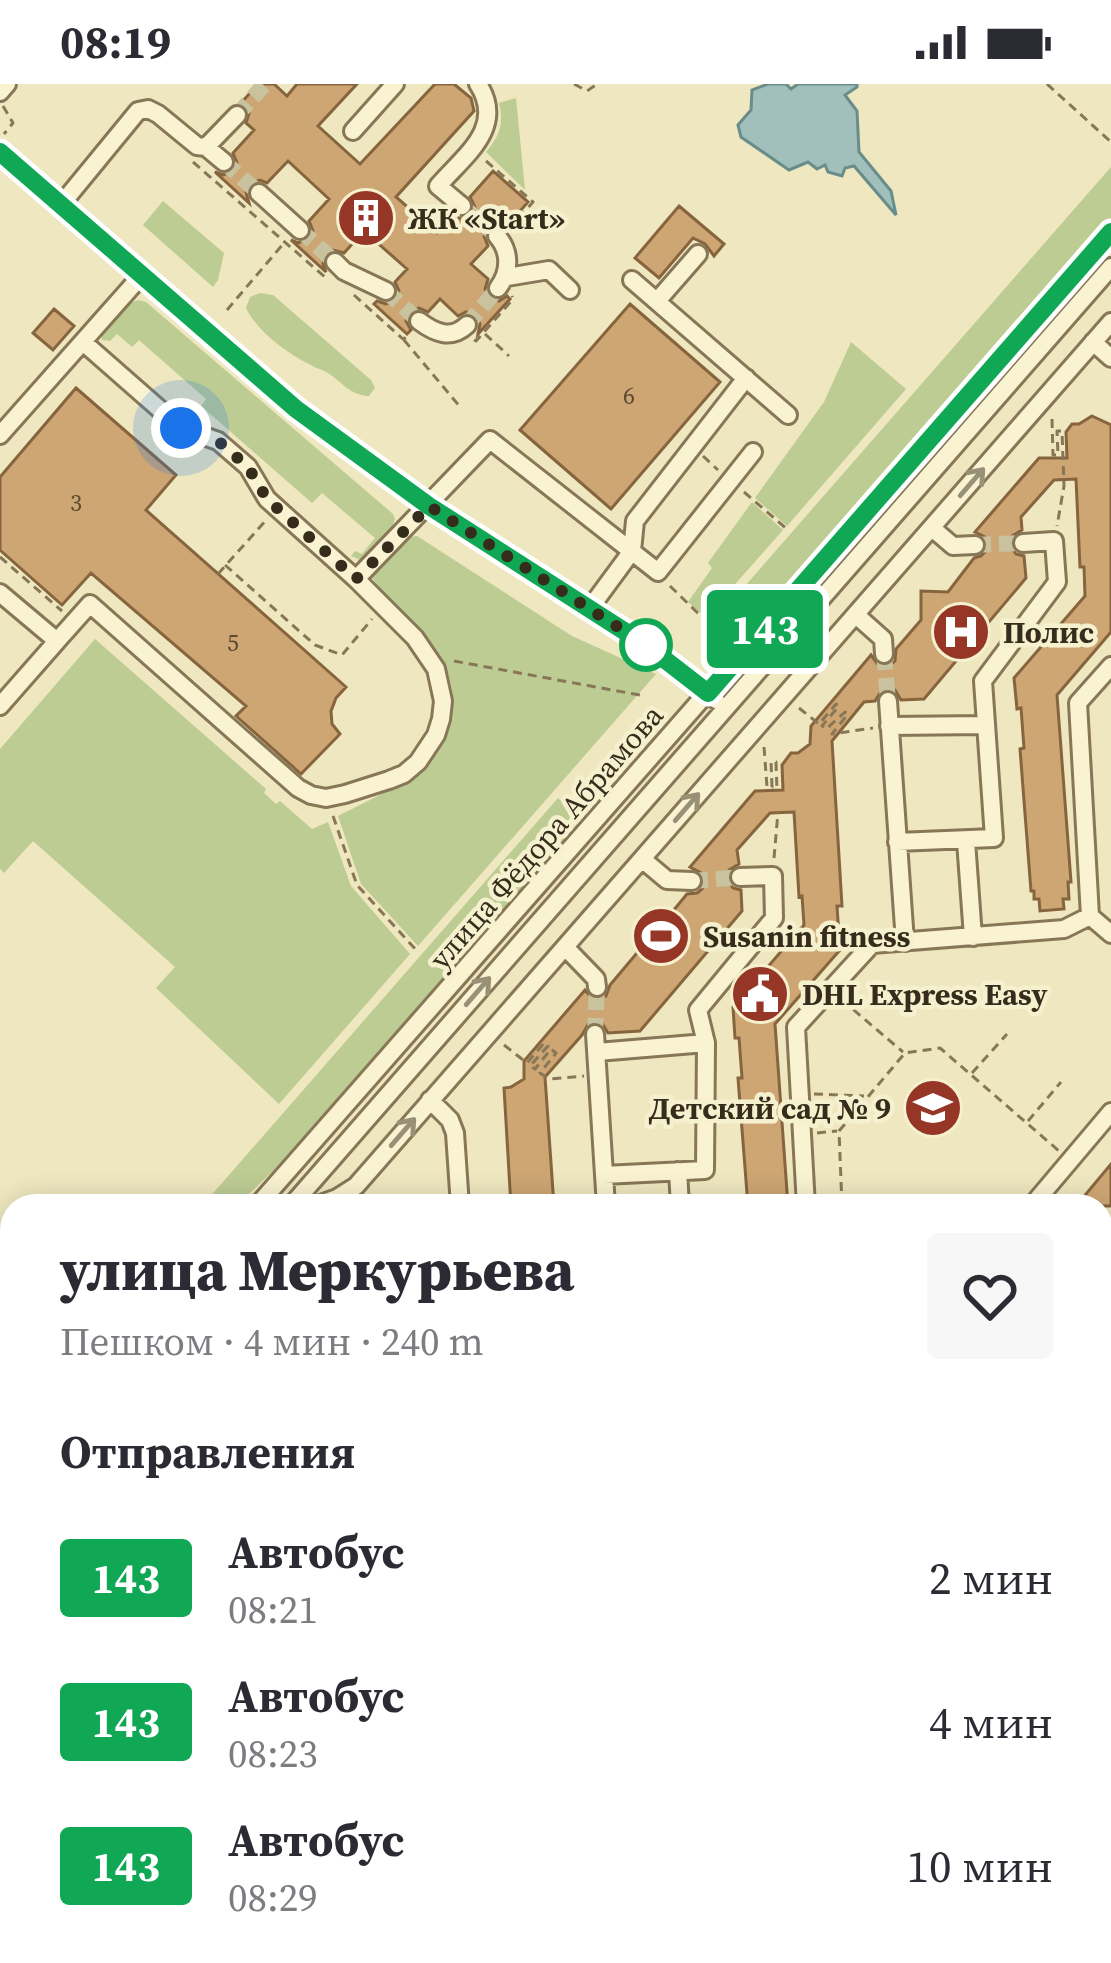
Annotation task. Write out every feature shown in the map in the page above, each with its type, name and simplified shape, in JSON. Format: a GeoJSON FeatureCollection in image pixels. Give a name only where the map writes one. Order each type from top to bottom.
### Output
{"type":"FeatureCollection","features":[{"type":"Feature","properties":{"kind":"street"},"geometry":{"type":"LineString","coordinates":[[0,92],[7,84]]}},
{"type":"Feature","properties":{"kind":"street"},"geometry":{"type":"LineString","coordinates":[[353,130],[395,84]]}},
{"type":"Feature","properties":{"kind":"street"},"geometry":{"type":"LineString","coordinates":[[462,206],[438,186],[483,136],[489,107],[478,84]]}},
{"type":"Feature","properties":{"kind":"street"},"geometry":{"type":"LineString","coordinates":[[60,206],[138,111],[158,114],[224,163]]}},
{"type":"Feature","properties":{"kind":"street"},"geometry":{"type":"LineString","coordinates":[[206,147],[237,115]]}},
{"type":"Feature","properties":{"kind":"street"},"geometry":{"type":"LineString","coordinates":[[2,143],[60,206],[296,409],[429,506],[646,645],[725,708]]}},
{"type":"Feature","properties":{"kind":"street"},"geometry":{"type":"LineString","coordinates":[[259,193],[300,230]]}},
{"type":"Feature","properties":{"kind":"street","name":"улица Фёдора Абрамова"},"geometry":{"type":"LineString","coordinates":[[267,1194],[1111,232]]}},
{"type":"Feature","properties":{"kind":"street"},"geometry":{"type":"LineString","coordinates":[[497,236],[507,254],[502,282],[548,270],[570,290]]}},
{"type":"Feature","properties":{"kind":"street"},"geometry":{"type":"LineString","coordinates":[[657,302],[698,254]]}},
{"type":"Feature","properties":{"kind":"street"},"geometry":{"type":"LineString","coordinates":[[335,262],[386,292]]}},
{"type":"Feature","properties":{"kind":"street","name":"улица Фёдора Абрамова"},"geometry":{"type":"LineString","coordinates":[[301,1194],[1111,267]]}},
{"type":"Feature","properties":{"kind":"street"},"geometry":{"type":"LineString","coordinates":[[0,435],[141,276]]}},
{"type":"Feature","properties":{"kind":"street"},"geometry":{"type":"LineString","coordinates":[[632,280],[788,416]]}},
{"type":"Feature","properties":{"kind":"street"},"geometry":{"type":"LineString","coordinates":[[421,322],[434,332],[471,329]]}},
{"type":"Feature","properties":{"kind":"street"},"geometry":{"type":"LineString","coordinates":[[343,1194],[356,1186],[1111,322]]}},
{"type":"Feature","properties":{"kind":"street"},"geometry":{"type":"LineString","coordinates":[[0,706],[90,604],[311,795],[345,794],[404,773],[436,735],[443,701],[436,669],[415,638],[267,499],[248,467],[218,441],[181,428],[83,342]]}},
{"type":"Feature","properties":{"kind":"street"},"geometry":{"type":"LineString","coordinates":[[1093,343],[1111,358]]}},
{"type":"Feature","properties":{"kind":"street"},"geometry":{"type":"LineString","coordinates":[[590,608],[632,550],[635,521],[746,378]]}},
{"type":"Feature","properties":{"kind":"street"},"geometry":{"type":"LineString","coordinates":[[356,579],[490,440],[658,572],[753,452]]}},
{"type":"Feature","properties":{"kind":"street"},"geometry":{"type":"LineString","coordinates":[[932,528],[953,546],[975,545]]}},
{"type":"Feature","properties":{"kind":"street"},"geometry":{"type":"LineString","coordinates":[[897,842],[994,838],[983,681],[1057,582],[1054,541],[1024,542]]}},
{"type":"Feature","properties":{"kind":"street"},"geometry":{"type":"LineString","coordinates":[[0,593],[57,641]]}},
{"type":"Feature","properties":{"kind":"street"},"geometry":{"type":"LineString","coordinates":[[856,615],[883,639],[884,654]]}},
{"type":"Feature","properties":{"kind":"street"},"geometry":{"type":"LineString","coordinates":[[1111,666],[1078,704],[1090,916],[1111,934]]}},
{"type":"Feature","properties":{"kind":"street"},"geometry":{"type":"LineString","coordinates":[[887,700],[905,942]]}},
{"type":"Feature","properties":{"kind":"street"},"geometry":{"type":"LineString","coordinates":[[889,726],[986,725]]}},
{"type":"Feature","properties":{"kind":"street"},"geometry":{"type":"LineString","coordinates":[[966,841],[973,937]]}},
{"type":"Feature","properties":{"kind":"street"},"geometry":{"type":"LineString","coordinates":[[642,859],[667,880],[692,881]]}},
{"type":"Feature","properties":{"kind":"street"},"geometry":{"type":"LineString","coordinates":[[604,1175],[705,1170],[706,1043],[698,1010],[774,918],[772,876],[740,877]]}},
{"type":"Feature","properties":{"kind":"street"},"geometry":{"type":"LineString","coordinates":[[805,1194],[796,1027],[872,944],[1064,929],[1090,916]]}},
{"type":"Feature","properties":{"kind":"street"},"geometry":{"type":"LineString","coordinates":[[565,946],[596,979],[597,987]]}},
{"type":"Feature","properties":{"kind":"street"},"geometry":{"type":"LineString","coordinates":[[605,1194],[596,1043],[706,1043]]}},
{"type":"Feature","properties":{"kind":"street"},"geometry":{"type":"LineString","coordinates":[[430,1100],[451,1120],[459,1194]]}},
{"type":"Feature","properties":{"kind":"street"},"geometry":{"type":"LineString","coordinates":[[1042,1194],[1111,1112]]}},
{"type":"Feature","properties":{"kind":"street"},"geometry":{"type":"LineString","coordinates":[[678,1171],[679,1194]]}},
{"type":"Feature","properties":{"kind":"path"},"geometry":{"type":"LineString","coordinates":[[574,84],[586,91],[596,84]]}},
{"type":"Feature","properties":{"kind":"path"},"geometry":{"type":"LineString","coordinates":[[1047,84],[1111,142]]}},
{"type":"Feature","properties":{"kind":"path"},"geometry":{"type":"LineString","coordinates":[[1,104],[13,123],[2,143]]}},
{"type":"Feature","properties":{"kind":"path"},"geometry":{"type":"LineString","coordinates":[[472,148],[533,202],[517,220],[520,238]]}},
{"type":"Feature","properties":{"kind":"path"},"geometry":{"type":"LineString","coordinates":[[194,162],[334,282]]}},
{"type":"Feature","properties":{"kind":"path"},"geometry":{"type":"LineString","coordinates":[[227,310],[285,243]]}},
{"type":"Feature","properties":{"kind":"path"},"geometry":{"type":"LineString","coordinates":[[502,282],[513,299],[471,329],[509,356]]}},
{"type":"Feature","properties":{"kind":"path"},"geometry":{"type":"LineString","coordinates":[[346,288],[403,339],[461,408]]}},
{"type":"Feature","properties":{"kind":"path"},"geometry":{"type":"LineString","coordinates":[[403,339],[421,322]]}},
{"type":"Feature","properties":{"kind":"path"},"geometry":{"type":"LineString","coordinates":[[1052,419],[1053,455],[1058,455],[1057,431],[1062,431],[1064,486],[1054,541]]}},
{"type":"Feature","properties":{"kind":"path"},"geometry":{"type":"LineString","coordinates":[[758,504],[788,530]]}},
{"type":"Feature","properties":{"kind":"path"},"geometry":{"type":"LineString","coordinates":[[218,574],[277,508]]}},
{"type":"Feature","properties":{"kind":"path"},"geometry":{"type":"LineString","coordinates":[[0,557],[75,622]]}},
{"type":"Feature","properties":{"kind":"path"},"geometry":{"type":"LineString","coordinates":[[225,565],[315,645],[342,655],[383,606]]}},
{"type":"Feature","properties":{"kind":"path"},"geometry":{"type":"LineString","coordinates":[[658,572],[707,622]]}},
{"type":"Feature","properties":{"kind":"path"},"geometry":{"type":"LineString","coordinates":[[428,657],[645,696]]}},
{"type":"Feature","properties":{"kind":"path"},"geometry":{"type":"LineString","coordinates":[[799,708],[819,724],[839,706],[822,726],[826,729],[848,714],[832,734],[889,726]]}},
{"type":"Feature","properties":{"kind":"path"},"geometry":{"type":"LineString","coordinates":[[764,747],[766,787],[772,787],[771,762],[776,762],[777,790]]}},
{"type":"Feature","properties":{"kind":"path"},"geometry":{"type":"LineString","coordinates":[[326,798],[357,885],[418,952]]}},
{"type":"Feature","properties":{"kind":"path"},"geometry":{"type":"LineString","coordinates":[[772,876],[778,812]]}},
{"type":"Feature","properties":{"kind":"path"},"geometry":{"type":"LineString","coordinates":[[830,990],[905,1053]]}},
{"type":"Feature","properties":{"kind":"path"},"geometry":{"type":"LineString","coordinates":[[970,1074],[1006,1034]]}},
{"type":"Feature","properties":{"kind":"path"},"geometry":{"type":"LineString","coordinates":[[504,1045],[527,1063],[544,1042],[548,1046],[530,1066],[535,1069],[551,1048],[556,1053],[540,1073],[549,1079],[598,1074]]}},
{"type":"Feature","properties":{"kind":"path"},"geometry":{"type":"LineString","coordinates":[[842,1194],[839,1131],[905,1053],[940,1048],[1070,1161]]}},
{"type":"Feature","properties":{"kind":"path"},"geometry":{"type":"LineString","coordinates":[[1027,1123],[1061,1082]]}},
{"type":"Feature","properties":{"kind":"path"},"geometry":{"type":"LineString","coordinates":[[800,1093],[868,1096]]}},
{"type":"Feature","properties":{"kind":"path"},"geometry":{"type":"LineString","coordinates":[[802,1134],[839,1131]]}},
{"type":"Feature","properties":{"kind":"green space"},"geometry":{"type":"Polygon","coordinates":[[[516,98],[525,190],[486,152],[500,129],[499,103],[516,98]]]}},
{"type":"Feature","properties":{"kind":"green space"},"geometry":{"type":"Polygon","coordinates":[[[1111,167],[1111,219],[736,648],[710,626],[1111,167]]]}},
{"type":"Feature","properties":{"kind":"green space"},"geometry":{"type":"Polygon","coordinates":[[[163,201],[224,253],[213,287],[143,225],[163,201]]]}},
{"type":"Feature","properties":{"kind":"green space"},"geometry":{"type":"Polygon","coordinates":[[[273,295],[371,380],[375,388],[369,396],[292,355],[265,333],[246,308],[250,297],[273,295]]]}},
{"type":"Feature","properties":{"kind":"green space"},"geometry":{"type":"Polygon","coordinates":[[[146,302],[393,514],[392,528],[365,558],[351,556],[355,551],[362,554],[375,538],[322,493],[312,503],[201,406],[206,399],[139,340],[132,347],[117,334],[110,341],[102,340],[101,333],[125,305],[146,302]]]}},
{"type":"Feature","properties":{"kind":"green space"},"geometry":{"type":"Polygon","coordinates":[[[851,342],[906,389],[787,526],[755,498],[824,402],[851,342]]]}},
{"type":"Feature","properties":{"kind":"green space"},"geometry":{"type":"Polygon","coordinates":[[[752,502],[783,530],[706,617],[688,602],[712,568],[708,563],[752,502]]]}},
{"type":"Feature","properties":{"kind":"green space"},"geometry":{"type":"Polygon","coordinates":[[[417,536],[572,636],[656,674],[418,946],[361,884],[338,816],[412,776],[427,763],[448,729],[452,691],[443,661],[372,578],[410,537],[417,536]]]}},
{"type":"Feature","properties":{"kind":"green space"},"geometry":{"type":"Polygon","coordinates":[[[95,639],[266,789],[264,793],[276,804],[280,801],[312,829],[328,822],[351,886],[410,954],[279,1104],[156,988],[175,967],[33,841],[4,873],[0,869],[0,749],[95,639]]]}},
{"type":"Feature","properties":{"kind":"green space"},"geometry":{"type":"Polygon","coordinates":[[[558,798],[578,816],[560,849],[303,1143],[249,1194],[212,1194],[558,798]]]}},
{"type":"Feature","properties":{"kind":"water"},"geometry":{"type":"Polygon","coordinates":[[[786,84],[791,89],[798,84],[857,84],[845,95],[857,111],[859,152],[891,191],[896,215],[854,166],[845,168],[842,176],[828,172],[825,165],[817,169],[808,162],[789,170],[741,137],[738,125],[751,110],[752,90],[786,84]]]}},
{"type":"Feature","properties":{"kind":"building","name":"ЖК «Start»"},"geometry":{"type":"Polygon","coordinates":[[[258,84],[274,84],[287,96],[297,84],[357,84],[318,126],[360,164],[435,84],[454,84],[471,98],[474,111],[396,197],[437,233],[453,215],[461,219],[471,215],[475,207],[470,197],[493,171],[528,202],[506,227],[497,223],[489,227],[484,236],[488,246],[471,264],[488,279],[485,289],[490,298],[510,299],[478,334],[476,316],[466,312],[458,316],[440,299],[428,312],[419,308],[409,313],[406,321],[411,330],[407,334],[374,304],[394,301],[399,291],[395,282],[407,269],[364,231],[344,253],[325,254],[326,272],[291,240],[309,239],[313,231],[309,221],[329,199],[288,161],[267,183],[250,184],[249,203],[215,172],[233,171],[237,163],[233,153],[254,130],[246,123],[249,113],[241,103],[258,84]]]}},
{"type":"Feature","properties":{"kind":"building"},"geometry":{"type":"Polygon","coordinates":[[[679,206],[724,244],[714,256],[693,238],[659,278],[635,258],[679,206]]]}},
{"type":"Feature","properties":{"kind":"building"},"geometry":{"type":"Polygon","coordinates":[[[630,304],[720,382],[611,509],[520,430],[630,304]]]}},
{"type":"Feature","properties":{"kind":"building"},"geometry":{"type":"Polygon","coordinates":[[[54,309],[74,326],[53,350],[33,333],[54,309]]]}},
{"type":"Feature","properties":{"kind":"building"},"geometry":{"type":"Polygon","coordinates":[[[76,388],[176,475],[146,510],[346,687],[331,711],[332,724],[340,734],[301,774],[236,716],[246,706],[91,573],[62,605],[0,550],[0,477],[76,388]]]}},
{"type":"Feature","properties":{"kind":"building"},"geometry":{"type":"Polygon","coordinates":[[[1092,416],[1111,425],[1111,632],[1057,695],[1071,882],[1064,909],[1040,911],[1039,899],[1031,891],[1021,708],[1017,709],[1014,678],[1085,596],[1076,479],[1054,480],[1021,517],[1022,530],[1012,536],[1010,545],[1024,556],[1026,578],[924,699],[901,700],[895,690],[882,690],[875,701],[864,702],[832,741],[842,906],[837,906],[840,950],[775,1024],[787,1194],[747,1194],[739,1038],[735,1038],[733,1007],[804,925],[794,812],[770,813],[737,850],[739,864],[729,870],[727,879],[741,890],[742,911],[640,1031],[608,1033],[602,1023],[589,1023],[545,1077],[553,1194],[510,1194],[504,1088],[524,1079],[524,1061],[585,990],[593,999],[606,996],[637,953],[637,924],[664,922],[687,894],[702,889],[703,874],[690,867],[755,791],[783,790],[782,765],[791,753],[810,744],[811,726],[871,655],[879,666],[895,661],[896,649],[921,620],[921,591],[948,592],[974,558],[987,550],[985,537],[975,532],[1039,458],[1067,458],[1066,432],[1072,424],[1092,416]]]}},
{"type":"Feature","properties":{"kind":"building"},"geometry":{"type":"Polygon","coordinates":[[[1111,1164],[1111,1194],[1086,1194],[1111,1164]]]}},
{"type":"Feature","properties":{"kind":"tunnel"},"geometry":{"type":"LineString","coordinates":[[237,115],[265,84]]}},
{"type":"Feature","properties":{"kind":"tunnel"},"geometry":{"type":"LineString","coordinates":[[224,162],[259,193]]}},
{"type":"Feature","properties":{"kind":"tunnel"},"geometry":{"type":"LineString","coordinates":[[462,206],[497,236]]}},
{"type":"Feature","properties":{"kind":"tunnel"},"geometry":{"type":"LineString","coordinates":[[300,230],[335,262]]}},
{"type":"Feature","properties":{"kind":"tunnel"},"geometry":{"type":"LineString","coordinates":[[467,325],[498,288]]}},
{"type":"Feature","properties":{"kind":"tunnel"},"geometry":{"type":"LineString","coordinates":[[386,291],[419,321]]}},
{"type":"Feature","properties":{"kind":"tunnel"},"geometry":{"type":"LineString","coordinates":[[975,545],[1023,543]]}},
{"type":"Feature","properties":{"kind":"tunnel"},"geometry":{"type":"LineString","coordinates":[[884,654],[888,701]]}},
{"type":"Feature","properties":{"kind":"tunnel"},"geometry":{"type":"LineString","coordinates":[[692,881],[740,877]]}},
{"type":"Feature","properties":{"kind":"tunnel"},"geometry":{"type":"LineString","coordinates":[[595,1034],[597,987]]}},
{"type":"Feature","properties":{"kind":"bus line","name":"143"},"geometry":{"type":"LineString","coordinates":[[0,152],[296,409],[429,506],[646,645],[708,693],[1111,232]]}},
{"type":"Feature","properties":{"kind":"place","name":"ЖК «Start»"},"geometry":{"type":"Point","coordinates":[366,218]}},
{"type":"Feature","properties":{"kind":"place","name":"Полис"},"geometry":{"type":"Point","coordinates":[961,632]}},
{"type":"Feature","properties":{"kind":"place","name":"Susanin fitness"},"geometry":{"type":"Point","coordinates":[661,936]}},
{"type":"Feature","properties":{"kind":"place","name":"DHL Express Easy"},"geometry":{"type":"Point","coordinates":[760,994]}},
{"type":"Feature","properties":{"kind":"place","name":"Детский сад № 9"},"geometry":{"type":"Point","coordinates":[933,1108]}},
{"type":"Feature","properties":{"kind":"route"},"geometry":{"type":"LineString","coordinates":[[181,428],[218,441],[248,467],[267,499],[356,579],[429,506],[646,645]]}}]}
